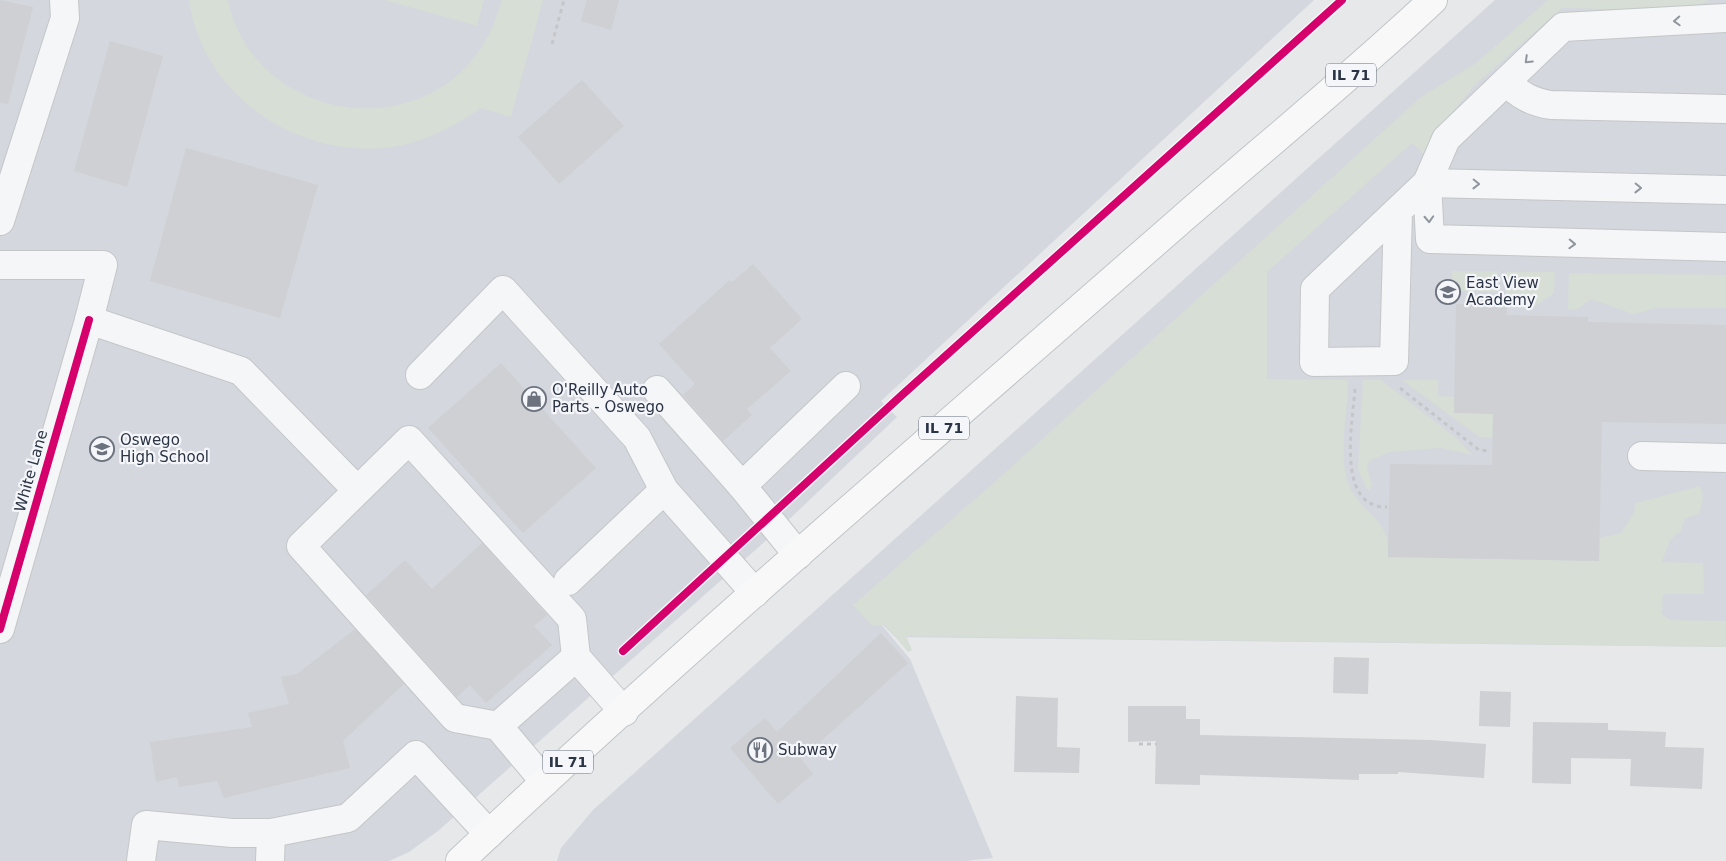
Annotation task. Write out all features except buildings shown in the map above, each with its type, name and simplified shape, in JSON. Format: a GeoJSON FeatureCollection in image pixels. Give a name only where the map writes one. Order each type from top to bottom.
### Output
{"type":"FeatureCollection","features":[{"type":"Feature","properties":{"kind":"main road","name":"IL 71"},"geometry":{"type":"LineString","coordinates":[[460,861],[755,593],[1258,152],[1368,60],[1433,0]]}},
{"type":"Feature","properties":{"kind":"street"},"geometry":{"type":"LineString","coordinates":[[0,221],[65,18],[64,0]]}},
{"type":"Feature","properties":{"kind":"street"},"geometry":{"type":"LineString","coordinates":[[1398,212],[1394,361],[1314,362],[1315,289],[1427,183],[1446,139],[1563,27],[1726,18]]}},
{"type":"Feature","properties":{"kind":"street"},"geometry":{"type":"LineString","coordinates":[[1506,82],[1527,99],[1551,105],[1726,109]]}},
{"type":"Feature","properties":{"kind":"street"},"geometry":{"type":"LineString","coordinates":[[1427,183],[1726,190]]}},
{"type":"Feature","properties":{"kind":"street"},"geometry":{"type":"LineString","coordinates":[[1427,183],[1430,239],[1726,247]]}},
{"type":"Feature","properties":{"kind":"street","name":"White Lane"},"geometry":{"type":"LineString","coordinates":[[0,265],[103,265],[89,320],[0,629]]}},
{"type":"Feature","properties":{"kind":"street"},"geometry":{"type":"LineString","coordinates":[[420,375],[503,290],[637,438],[664,490],[755,593]]}},
{"type":"Feature","properties":{"kind":"street"},"geometry":{"type":"LineString","coordinates":[[89,320],[241,371],[357,490]]}},
{"type":"Feature","properties":{"kind":"street"},"geometry":{"type":"LineString","coordinates":[[742,486],[846,386]]}},
{"type":"Feature","properties":{"kind":"street"},"geometry":{"type":"LineString","coordinates":[[657,390],[742,486],[798,555]]}},
{"type":"Feature","properties":{"kind":"street"},"geometry":{"type":"LineString","coordinates":[[545,782],[498,726],[455,718],[301,546],[409,440],[572,619],[576,657],[624,712]]}},
{"type":"Feature","properties":{"kind":"street"},"geometry":{"type":"LineString","coordinates":[[1642,456],[1726,458]]}},
{"type":"Feature","properties":{"kind":"street"},"geometry":{"type":"LineString","coordinates":[[568,581],[664,490]]}},
{"type":"Feature","properties":{"kind":"street"},"geometry":{"type":"LineString","coordinates":[[498,726],[576,657]]}},
{"type":"Feature","properties":{"kind":"street"},"geometry":{"type":"LineString","coordinates":[[141,861],[146,825],[232,833],[271,833],[348,818],[416,755],[489,834]]}},
{"type":"Feature","properties":{"kind":"street"},"geometry":{"type":"LineString","coordinates":[[270,861],[271,833]]}},
{"type":"Feature","properties":{"kind":"path"},"geometry":{"type":"LineString","coordinates":[[552,44],[564,0]]}},
{"type":"Feature","properties":{"kind":"path"},"geometry":{"type":"LineString","coordinates":[[1356,383],[1350,466],[1353,480],[1356,490],[1368,502],[1387,507]]}},
{"type":"Feature","properties":{"kind":"path"},"geometry":{"type":"LineString","coordinates":[[1394,383],[1478,450],[1490,451]]}},
{"type":"Feature","properties":{"kind":"path"},"geometry":{"type":"LineString","coordinates":[[1139,744],[1157,744]]}},
{"type":"Feature","properties":{"kind":"shaded area"},"geometry":{"type":"Polygon","coordinates":[[[0,0],[1314,0],[881,401],[897,417],[780,528],[438,831],[409,852],[389,861],[0,861],[0,0]]]}},
{"type":"Feature","properties":{"kind":"shaded area"},"geometry":{"type":"Polygon","coordinates":[[[189,0],[228,0],[242,39],[267,70],[298,92],[335,105],[373,108],[411,101],[446,84],[481,49],[492,29],[502,0],[543,0],[511,117],[481,108],[435,134],[410,143],[384,148],[350,148],[317,141],[285,129],[257,112],[232,90],[212,63],[197,33],[189,0]]]}},
{"type":"Feature","properties":{"kind":"shaded area"},"geometry":{"type":"Polygon","coordinates":[[[384,0],[484,0],[477,26],[384,0]]]}},
{"type":"Feature","properties":{"kind":"shaded area","name":"East View Academy"},"geometry":{"type":"Polygon","coordinates":[[[1495,0],[1726,0],[1726,647],[895,637],[876,618],[910,659],[993,858],[965,861],[557,861],[561,848],[593,810],[1495,0]]]}},
{"type":"Feature","properties":{"kind":"shaded area"},"geometry":{"type":"Polygon","coordinates":[[[1548,0],[1709,0],[1698,5],[1682,8],[1562,8],[1475,85],[1432,136],[1427,157],[1412,143],[1267,272],[1267,379],[1348,380],[1344,446],[1345,472],[1348,483],[1356,498],[1378,522],[1386,535],[1389,557],[1599,561],[1600,538],[1621,533],[1634,512],[1636,503],[1700,486],[1703,497],[1699,514],[1685,518],[1681,531],[1670,540],[1662,562],[1703,563],[1704,594],[1663,594],[1662,614],[1670,620],[1726,621],[1726,647],[906,636],[912,650],[908,652],[885,625],[872,626],[853,605],[997,480],[1421,97],[1476,63],[1548,0]]]}},
{"type":"Feature","properties":{"kind":"shaded area"},"geometry":{"type":"Polygon","coordinates":[[[1452,271],[1498,271],[1498,292],[1451,291],[1452,271]]]}},
{"type":"Feature","properties":{"kind":"shaded area"},"geometry":{"type":"Polygon","coordinates":[[[1505,272],[1555,272],[1554,293],[1531,309],[1522,308],[1511,295],[1505,295],[1505,272]]]}},
{"type":"Feature","properties":{"kind":"shaded area"},"geometry":{"type":"Polygon","coordinates":[[[1569,273],[1726,275],[1726,308],[1656,308],[1633,314],[1591,299],[1578,309],[1568,310],[1569,273]]]}},
{"type":"Feature","properties":{"kind":"shaded area"},"geometry":{"type":"Polygon","coordinates":[[[1363,380],[1381,380],[1455,437],[1473,455],[1440,448],[1390,452],[1369,461],[1367,467],[1372,485],[1370,490],[1367,489],[1358,470],[1363,380]]]}},
{"type":"Feature","properties":{"kind":"shaded area"},"geometry":{"type":"Polygon","coordinates":[[[1402,380],[1438,380],[1438,396],[1454,397],[1493,414],[1493,438],[1479,437],[1402,380]]]}},
{"type":"Feature","properties":{"kind":"cycle path"},"geometry":{"type":"LineString","coordinates":[[623,651],[902,395],[1342,0]]}},
{"type":"Feature","properties":{"kind":"cycle path"},"geometry":{"type":"LineString","coordinates":[[0,629],[89,320]]}},
{"type":"Feature","properties":{"kind":"place","name":"East View Academy"},"geometry":{"type":"Point","coordinates":[1448,292]}},
{"type":"Feature","properties":{"kind":"place","name":"O'Reilly Auto Parts - Oswego"},"geometry":{"type":"Point","coordinates":[534,399]}},
{"type":"Feature","properties":{"kind":"place","name":"Oswego High School"},"geometry":{"type":"Point","coordinates":[102,449]}},
{"type":"Feature","properties":{"kind":"place","name":"Subway"},"geometry":{"type":"Point","coordinates":[760,750]}}]}
